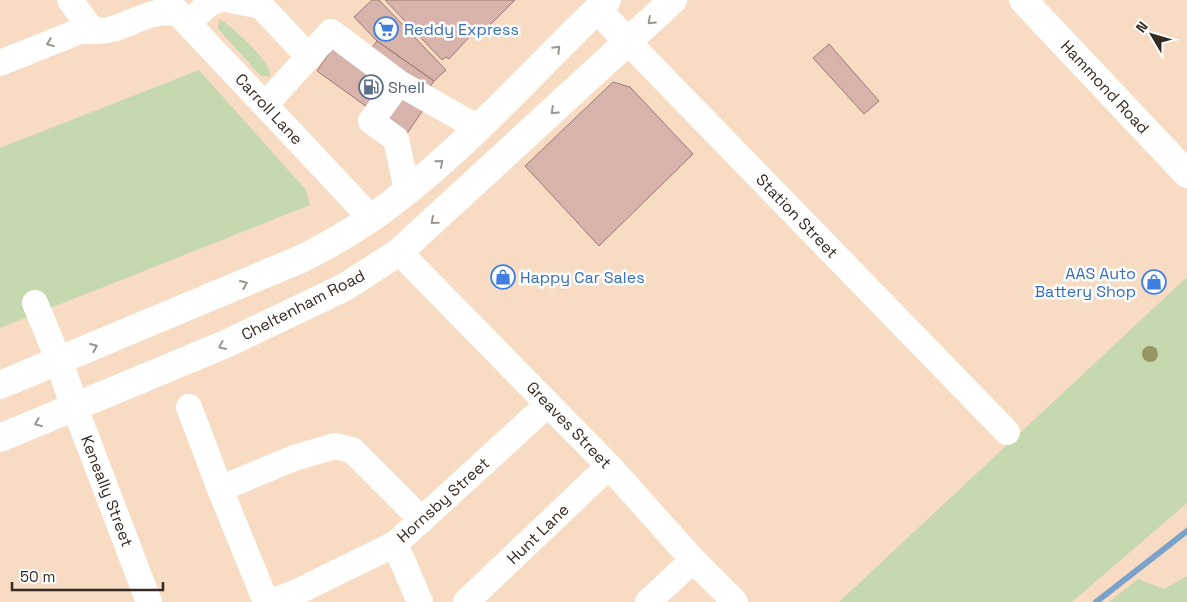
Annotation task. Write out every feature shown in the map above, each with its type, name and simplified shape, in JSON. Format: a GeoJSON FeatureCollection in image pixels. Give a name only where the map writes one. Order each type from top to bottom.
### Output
{"type":"FeatureCollection","features":[{"type":"Feature","properties":{"kind":"main road","name":"Cheltenham Road"},"geometry":{"type":"LineString","coordinates":[[0,438],[228,344],[345,286],[398,252],[673,0]]}},
{"type":"Feature","properties":{"kind":"main road","name":"Hammond Road"},"geometry":{"type":"LineString","coordinates":[[1023,0],[1187,174]]}},
{"type":"Feature","properties":{"kind":"main road","name":"Station Street"},"geometry":{"type":"LineString","coordinates":[[598,3],[628,42]]}},
{"type":"Feature","properties":{"kind":"main road"},"geometry":{"type":"LineString","coordinates":[[0,385],[59,362],[301,259],[342,238],[407,190],[478,128],[598,3]]}},
{"type":"Feature","properties":{"kind":"main road"},"geometry":{"type":"LineString","coordinates":[[371,218],[398,252]]}},
{"type":"Feature","properties":{"kind":"main road"},"geometry":{"type":"LineString","coordinates":[[59,362],[75,408]]}},
{"type":"Feature","properties":{"kind":"street"},"geometry":{"type":"LineString","coordinates":[[73,4],[87,15],[102,18],[153,0]]}},
{"type":"Feature","properties":{"kind":"street"},"geometry":{"type":"LineString","coordinates":[[0,63],[80,31],[107,30],[150,14],[178,12],[210,4],[218,0]]}},
{"type":"Feature","properties":{"kind":"street"},"geometry":{"type":"LineString","coordinates":[[231,0],[260,6],[308,56]]}},
{"type":"Feature","properties":{"kind":"street"},"geometry":{"type":"LineString","coordinates":[[73,4],[88,24],[96,31]]}},
{"type":"Feature","properties":{"kind":"street","name":"Carroll Lane"},"geometry":{"type":"LineString","coordinates":[[178,12],[371,218]]}},
{"type":"Feature","properties":{"kind":"street"},"geometry":{"type":"LineString","coordinates":[[264,105],[331,32],[399,83],[478,128]]}},
{"type":"Feature","properties":{"kind":"street","name":"Station Street"},"geometry":{"type":"LineString","coordinates":[[628,42],[1007,432]]}},
{"type":"Feature","properties":{"kind":"street"},"geometry":{"type":"LineString","coordinates":[[399,83],[371,121],[396,139],[407,190]]}},
{"type":"Feature","properties":{"kind":"street","name":"Greaves Street"},"geometry":{"type":"LineString","coordinates":[[398,252],[609,466],[693,560],[736,602]]}},
{"type":"Feature","properties":{"kind":"street"},"geometry":{"type":"LineString","coordinates":[[35,303],[59,362]]}},
{"type":"Feature","properties":{"kind":"street","name":"Hornsby Street"},"geometry":{"type":"LineString","coordinates":[[268,602],[296,597],[395,544],[548,404]]}},
{"type":"Feature","properties":{"kind":"street"},"geometry":{"type":"LineString","coordinates":[[188,407],[268,602]]}},
{"type":"Feature","properties":{"kind":"street","name":"Keneally Street"},"geometry":{"type":"LineString","coordinates":[[75,408],[150,602]]}},
{"type":"Feature","properties":{"kind":"street"},"geometry":{"type":"LineString","coordinates":[[220,488],[294,458],[335,446],[352,450],[422,520]]}},
{"type":"Feature","properties":{"kind":"street","name":"Hunt Lane"},"geometry":{"type":"LineString","coordinates":[[466,602],[609,466]]}},
{"type":"Feature","properties":{"kind":"street"},"geometry":{"type":"LineString","coordinates":[[395,544],[420,602]]}},
{"type":"Feature","properties":{"kind":"street"},"geometry":{"type":"LineString","coordinates":[[648,602],[693,560]]}},
{"type":"Feature","properties":{"kind":"green space"},"geometry":{"type":"Polygon","coordinates":[[[219,19],[241,36],[258,54],[265,62],[270,76],[261,76],[218,29],[219,19]]]}},
{"type":"Feature","properties":{"kind":"green space"},"geometry":{"type":"Polygon","coordinates":[[[199,70],[306,190],[310,205],[0,328],[0,148],[199,70]]]}},
{"type":"Feature","properties":{"kind":"green space"},"geometry":{"type":"Polygon","coordinates":[[[1187,277],[1187,503],[1072,602],[839,602],[1187,277]]]}},
{"type":"Feature","properties":{"kind":"green space"},"geometry":{"type":"Polygon","coordinates":[[[1187,576],[1187,602],[1109,602],[1138,579],[1164,589],[1187,576]]]}},
{"type":"Feature","properties":{"kind":"building","name":"Reddy Express"},"geometry":{"type":"Polygon","coordinates":[[[372,0],[379,0],[446,70],[434,81],[377,41],[354,17],[372,0]]]}},
{"type":"Feature","properties":{"kind":"building"},"geometry":{"type":"Polygon","coordinates":[[[385,0],[515,0],[486,29],[484,26],[473,33],[449,59],[446,57],[442,60],[385,0]]]}},
{"type":"Feature","properties":{"kind":"building"},"geometry":{"type":"Polygon","coordinates":[[[377,41],[434,81],[419,103],[425,107],[406,135],[317,71],[336,43],[362,61],[377,41]]]}},
{"type":"Feature","properties":{"kind":"building"},"geometry":{"type":"Polygon","coordinates":[[[829,44],[879,101],[864,114],[813,58],[829,44]]]}},
{"type":"Feature","properties":{"kind":"building"},"geometry":{"type":"Polygon","coordinates":[[[613,82],[630,87],[693,154],[599,246],[525,166],[613,82]]]}},
{"type":"Feature","properties":{"kind":"waterway"},"geometry":{"type":"LineString","coordinates":[[1096,602],[1187,531]]}},
{"type":"Feature","properties":{"kind":"place","name":"Reddy Express"},"geometry":{"type":"Point","coordinates":[386,29]}},
{"type":"Feature","properties":{"kind":"place","name":"Shell"},"geometry":{"type":"Point","coordinates":[371,87]}},
{"type":"Feature","properties":{"kind":"place","name":"Happy Car Sales"},"geometry":{"type":"Point","coordinates":[503,277]}},
{"type":"Feature","properties":{"kind":"place","name":"AAS Auto Battery Shop"},"geometry":{"type":"Point","coordinates":[1154,282]}}]}
